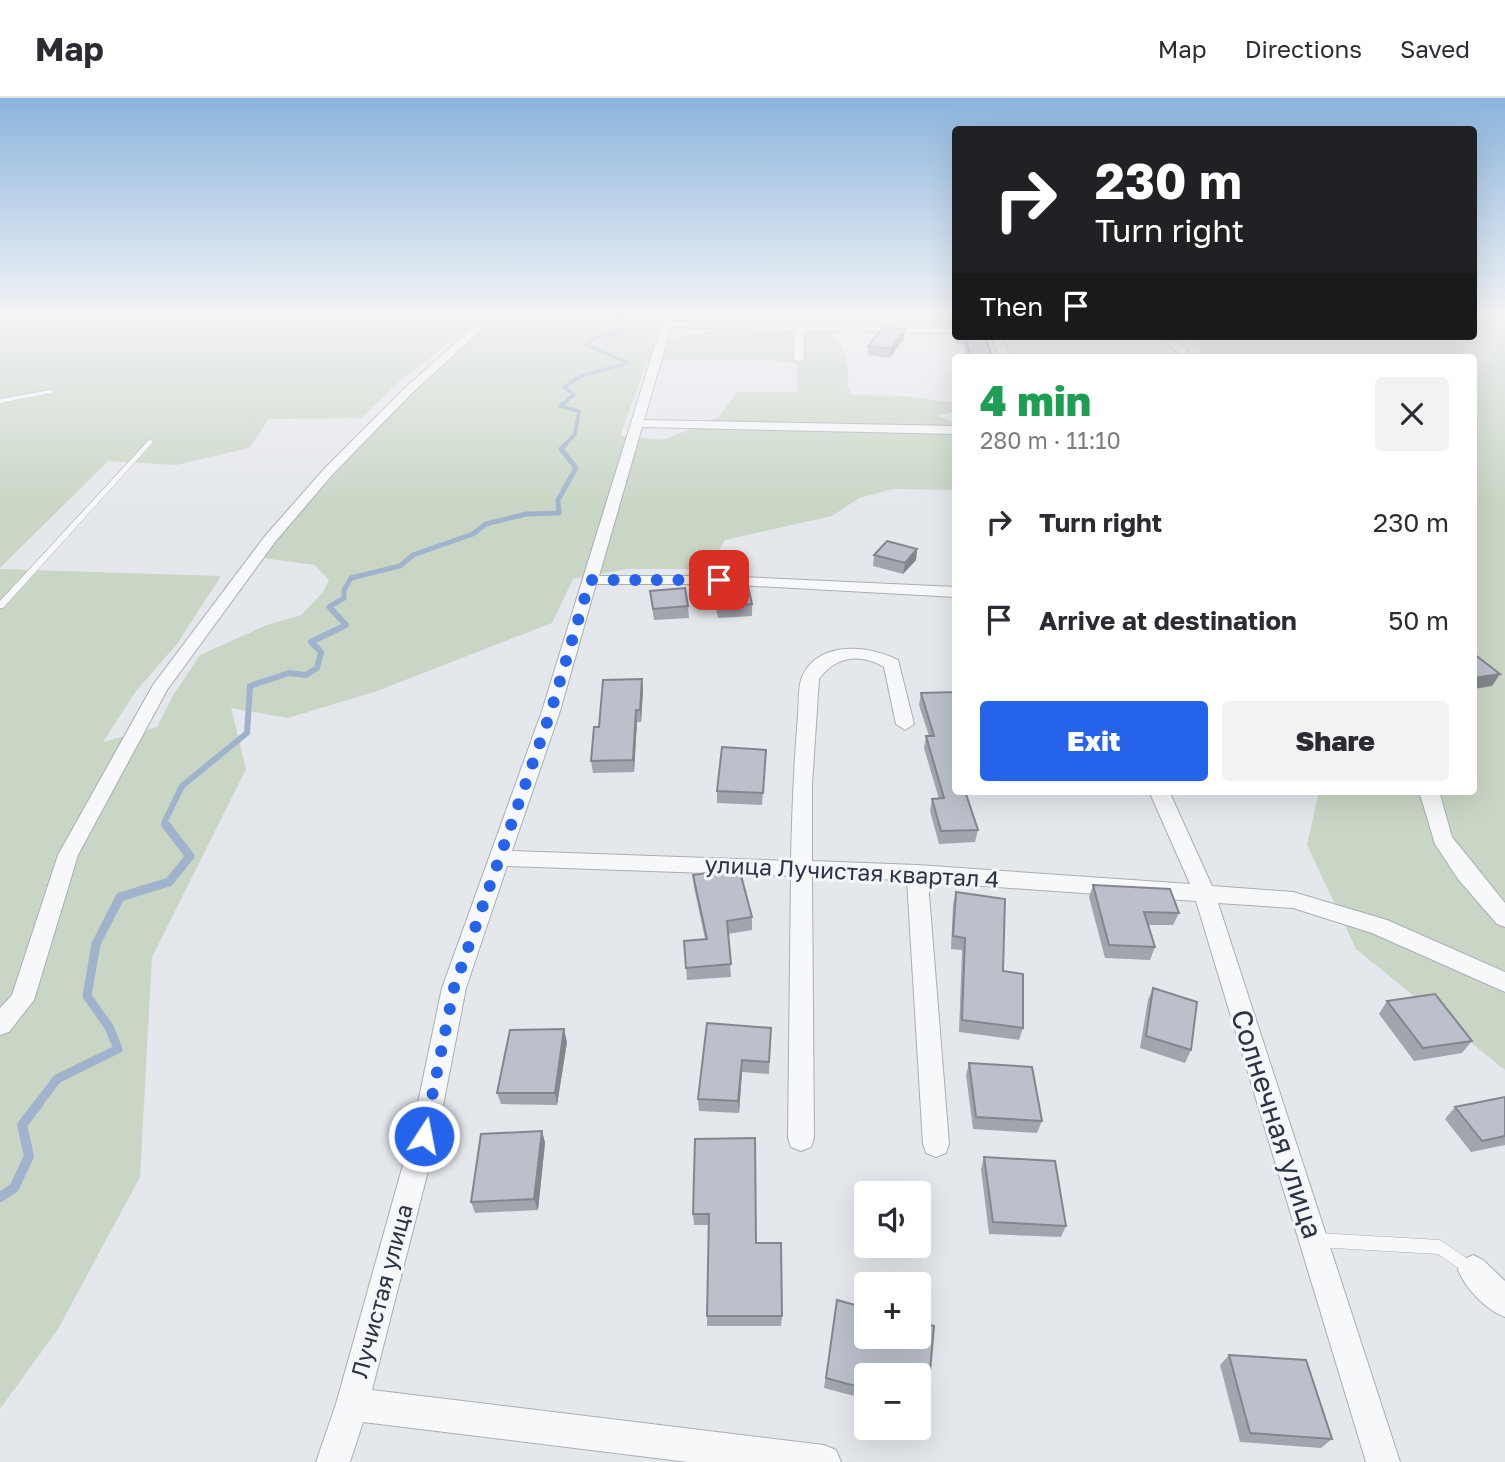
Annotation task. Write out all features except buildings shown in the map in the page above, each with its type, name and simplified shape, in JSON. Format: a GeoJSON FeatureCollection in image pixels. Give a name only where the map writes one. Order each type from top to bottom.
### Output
{"type":"FeatureCollection","features":[{"type":"Feature","properties":{"kind":"street"},"geometry":{"type":"LineString","coordinates":[[0,1025],[22,1000],[68,855],[159,689],[271,539],[329,471],[421,380]]}},
{"type":"Feature","properties":{"kind":"street","name":"Лучистая улица"},"geometry":{"type":"LineString","coordinates":[[333,1462],[352,1404],[424,1136],[454,988],[551,711],[651,380]]}},
{"type":"Feature","properties":{"kind":"street"},"geometry":{"type":"LineString","coordinates":[[638,423],[952,430]]}},
{"type":"Feature","properties":{"kind":"street"},"geometry":{"type":"LineString","coordinates":[[590,580],[719,580],[952,592]]}},
{"type":"Feature","properties":{"kind":"street"},"geometry":{"type":"LineString","coordinates":[[802,1138],[802,785],[810,678],[818,666],[832,656],[877,654],[892,664],[905,724]]}},
{"type":"Feature","properties":{"kind":"street","name":"Солнечная улица"},"geometry":{"type":"LineString","coordinates":[[1161,795],[1204,892],[1383,1462]]}},
{"type":"Feature","properties":{"kind":"street"},"geometry":{"type":"LineString","coordinates":[[1430,795],[1443,839],[1466,873],[1505,918]]}},
{"type":"Feature","properties":{"kind":"street","name":"улица Лучистая квартал 4"},"geometry":{"type":"LineString","coordinates":[[501,858],[917,873],[1293,900],[1379,926],[1505,982]]}},
{"type":"Feature","properties":{"kind":"street"},"geometry":{"type":"LineString","coordinates":[[917,873],[936,1143]]}},
{"type":"Feature","properties":{"kind":"street"},"geometry":{"type":"LineString","coordinates":[[1473,1270],[1505,1302]]}},
{"type":"Feature","properties":{"kind":"street"},"geometry":{"type":"LineString","coordinates":[[352,1404],[824,1462]]}},
{"type":"Feature","properties":{"kind":"lane"},"geometry":{"type":"LineString","coordinates":[[0,401],[50,391]]}},
{"type":"Feature","properties":{"kind":"lane"},"geometry":{"type":"LineString","coordinates":[[0,606],[151,441]]}},
{"type":"Feature","properties":{"kind":"lane"},"geometry":{"type":"LineString","coordinates":[[1314,1240],[1440,1247],[1473,1270]]}},
{"type":"Feature","properties":{"kind":"green space"},"geometry":{"type":"Polygon","coordinates":[[[0,380],[401,380],[361,418],[269,419],[249,448],[176,465],[108,461],[0,568],[0,380]]]}},
{"type":"Feature","properties":{"kind":"green space"},"geometry":{"type":"Polygon","coordinates":[[[427,380],[640,380],[620,436],[663,440],[719,417],[737,392],[797,392],[797,380],[848,380],[847,386],[852,395],[905,396],[952,403],[952,412],[938,416],[952,421],[952,490],[893,489],[859,498],[832,516],[725,540],[707,569],[627,569],[573,579],[552,623],[377,691],[288,718],[231,708],[246,769],[152,957],[140,1177],[58,1329],[0,1409],[0,569],[221,576],[177,644],[136,691],[103,742],[157,727],[174,694],[200,655],[264,626],[301,615],[323,592],[329,580],[315,565],[263,558],[277,538],[427,380]]]}},
{"type":"Feature","properties":{"kind":"green space"},"geometry":{"type":"Polygon","coordinates":[[[1477,380],[1505,380],[1505,1070],[1356,949],[1307,845],[1318,795],[1477,795],[1477,380]]]}},
{"type":"Feature","properties":{"kind":"waterway"},"geometry":{"type":"LineString","coordinates":[[564,446],[575,434],[579,411],[560,406],[574,395],[564,387],[575,380]]}},
{"type":"Feature","properties":{"kind":"waterway"},"geometry":{"type":"LineString","coordinates":[[332,610],[329,607],[344,598],[344,590],[351,578],[400,566],[413,555],[473,534],[486,524],[526,514],[559,513],[558,500],[576,468],[561,449],[564,446]]}},
{"type":"Feature","properties":{"kind":"waterway"},"geometry":{"type":"LineString","coordinates":[[167,827],[164,823],[182,786],[247,733],[250,686],[289,673],[306,675],[317,668],[321,652],[311,642],[346,625],[332,610]]}},
{"type":"Feature","properties":{"kind":"waterway"},"geometry":{"type":"LineString","coordinates":[[38,1104],[57,1079],[118,1049],[109,1027],[87,996],[96,944],[120,897],[169,882],[190,856],[166,825]]}},
{"type":"Feature","properties":{"kind":"waterway"},"geometry":{"type":"LineString","coordinates":[[0,1197],[14,1188],[29,1156],[22,1125],[39,1103]]}},
{"type":"Feature","properties":{"kind":"route"},"geometry":{"type":"LineString","coordinates":[[424,1136],[454,988],[551,711],[590,580],[719,580]]}}]}
